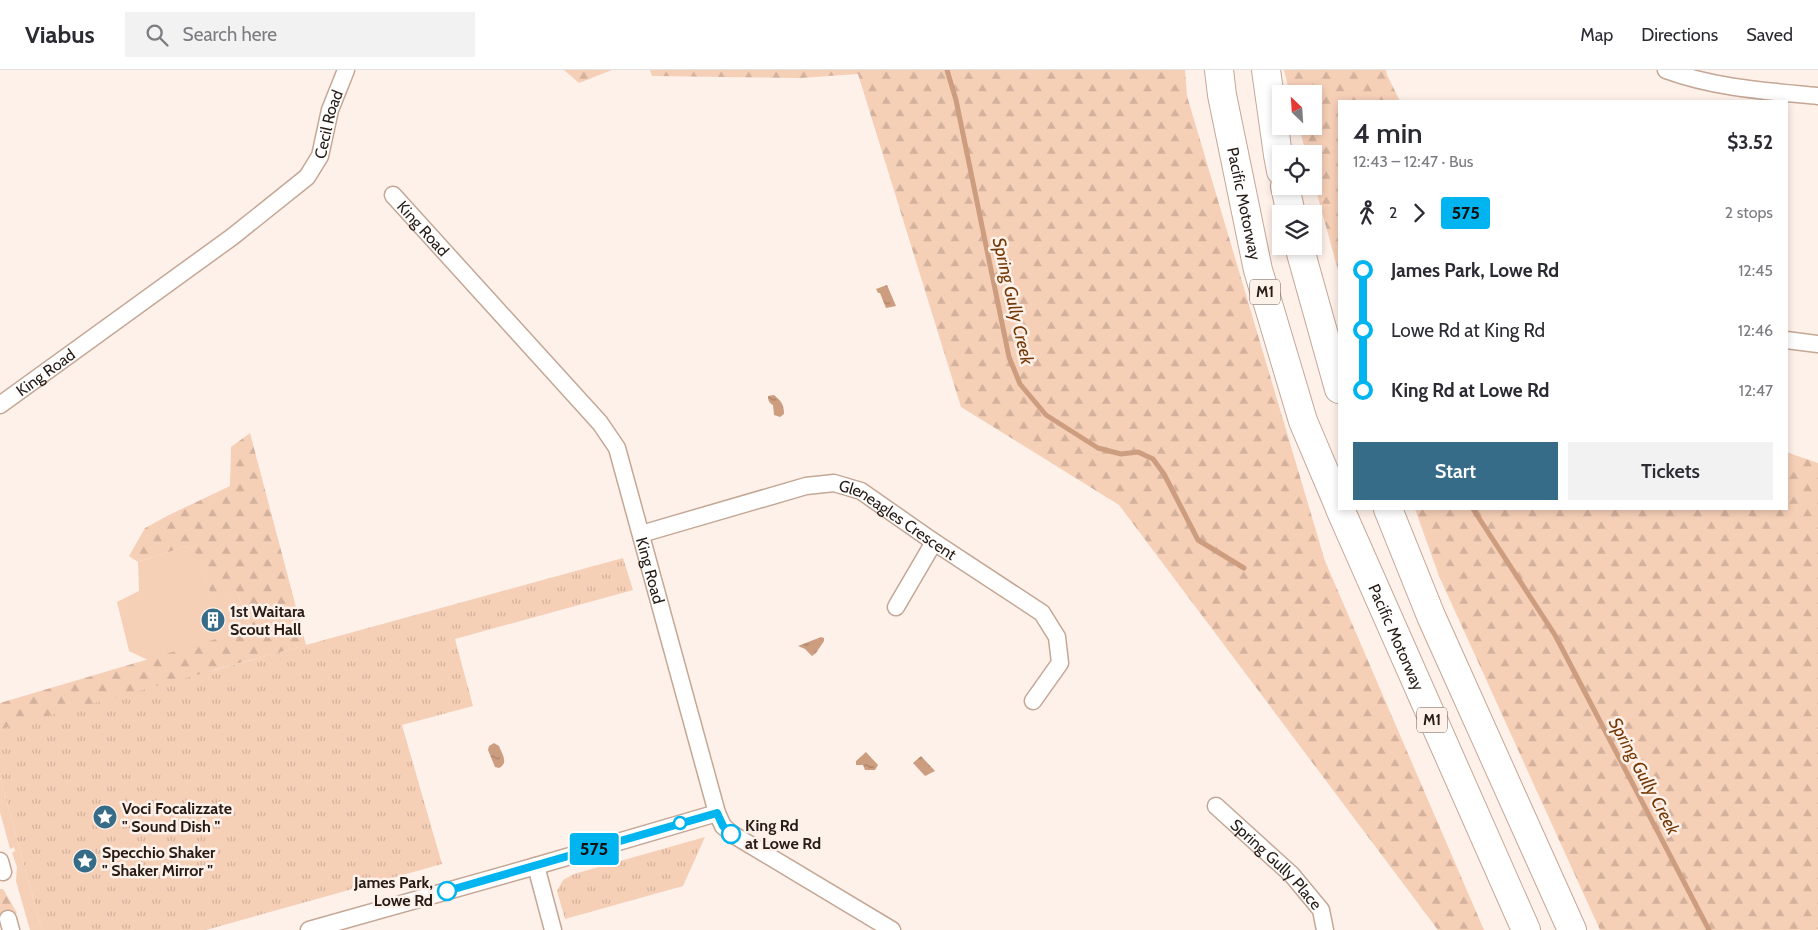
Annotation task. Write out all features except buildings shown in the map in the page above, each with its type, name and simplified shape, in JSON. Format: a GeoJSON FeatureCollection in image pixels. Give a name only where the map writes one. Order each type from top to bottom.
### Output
{"type":"FeatureCollection","features":[{"type":"Feature","properties":{"kind":"highway","name":"Pacific Motorway"},"geometry":{"type":"LineString","coordinates":[[1219,70],[1222,95],[1258,270],[1303,421],[1338,505]]}},
{"type":"Feature","properties":{"kind":"highway"},"geometry":{"type":"LineString","coordinates":[[1266,70],[1277,145]]}},
{"type":"Feature","properties":{"kind":"highway"},"geometry":{"type":"LineString","coordinates":[[1302,255],[1338,385]]}},
{"type":"Feature","properties":{"kind":"highway","name":"Pacific Motorway"},"geometry":{"type":"LineString","coordinates":[[1340,510],[1526,930]]}},
{"type":"Feature","properties":{"kind":"highway","name":"M1"},"geometry":{"type":"LineString","coordinates":[[1388,510],[1431,616],[1572,930]]}},
{"type":"Feature","properties":{"kind":"street","name":"Cecil Road"},"geometry":{"type":"LineString","coordinates":[[307,177],[320,156],[330,110],[346,70]]}},
{"type":"Feature","properties":{"kind":"street"},"geometry":{"type":"LineString","coordinates":[[1666,70],[1705,82],[1764,96],[1818,96]]}},
{"type":"Feature","properties":{"kind":"street","name":"King Road"},"geometry":{"type":"LineString","coordinates":[[0,406],[232,237],[307,177]]}},
{"type":"Feature","properties":{"kind":"street","name":"King Road"},"geometry":{"type":"LineString","coordinates":[[393,194],[600,423],[617,448],[717,813],[723,826],[732,834],[892,930]]}},
{"type":"Feature","properties":{"kind":"street"},"geometry":{"type":"LineString","coordinates":[[1788,340],[1818,344]]}},
{"type":"Feature","properties":{"kind":"street","name":"Gleneagles Crescent"},"geometry":{"type":"LineString","coordinates":[[641,534],[806,486],[834,483],[861,491],[1042,613],[1057,637],[1060,663],[1033,701]]}},
{"type":"Feature","properties":{"kind":"street"},"geometry":{"type":"LineString","coordinates":[[896,607],[934,542]]}},
{"type":"Feature","properties":{"kind":"street","name":"Spring Gully Place"},"geometry":{"type":"LineString","coordinates":[[1216,806],[1292,875],[1321,910],[1326,930]]}},
{"type":"Feature","properties":{"kind":"street"},"geometry":{"type":"LineString","coordinates":[[309,930],[717,813]]}},
{"type":"Feature","properties":{"kind":"street"},"geometry":{"type":"LineString","coordinates":[[536,866],[553,930]]}},
{"type":"Feature","properties":{"kind":"green space"},"geometry":{"type":"Polygon","coordinates":[[[564,70],[612,70],[579,83],[564,70]]]}},
{"type":"Feature","properties":{"kind":"green space"},"geometry":{"type":"Polygon","coordinates":[[[650,70],[1185,70],[1187,96],[1325,561],[1484,930],[1438,930],[1119,505],[961,407],[858,74],[800,78],[652,76],[650,70]]]}},
{"type":"Feature","properties":{"kind":"green space"},"geometry":{"type":"Polygon","coordinates":[[[1284,70],[1386,70],[1400,100],[1338,100],[1338,270],[1322,212],[1322,205],[1320,205],[1317,195],[1322,195],[1322,145],[1304,145],[1301,135],[1322,135],[1322,85],[1288,85],[1284,70]]]}},
{"type":"Feature","properties":{"kind":"green space"},"geometry":{"type":"Polygon","coordinates":[[[250,433],[306,645],[214,670],[0,777],[0,703],[250,629],[237,591],[211,597],[202,559],[187,546],[138,562],[129,556],[145,528],[230,486],[231,447],[250,433]]]}},
{"type":"Feature","properties":{"kind":"green space"},"geometry":{"type":"Polygon","coordinates":[[[1788,453],[1818,463],[1818,930],[1600,930],[1439,576],[1415,510],[1788,510],[1788,453]]]}},
{"type":"Feature","properties":{"kind":"green space"},"geometry":{"type":"Polygon","coordinates":[[[187,546],[202,558],[211,596],[237,591],[250,629],[148,660],[129,651],[117,602],[139,591],[138,562],[187,546]]]}},
{"type":"Feature","properties":{"kind":"green space"},"geometry":{"type":"Polygon","coordinates":[[[623,558],[633,590],[455,639],[473,706],[402,725],[442,864],[206,930],[42,930],[0,777],[0,729],[623,558]]]}},
{"type":"Feature","properties":{"kind":"green space"},"geometry":{"type":"Polygon","coordinates":[[[0,777],[42,930],[30,930],[16,881],[17,867],[12,853],[15,851],[14,847],[10,849],[0,812],[0,777]]]}},
{"type":"Feature","properties":{"kind":"green space"},"geometry":{"type":"Polygon","coordinates":[[[705,837],[683,886],[565,919],[557,891],[563,880],[574,874],[705,837]]]}},
{"type":"Feature","properties":{"kind":"green space"},"geometry":{"type":"Polygon","coordinates":[[[0,889],[3,889],[17,913],[0,917],[0,889]]]}},
{"type":"Feature","properties":{"kind":"water"},"geometry":{"type":"Polygon","coordinates":[[[887,285],[896,306],[886,308],[880,293],[876,289],[887,285]]]}},
{"type":"Feature","properties":{"kind":"water"},"geometry":{"type":"Polygon","coordinates":[[[774,395],[783,405],[784,414],[780,417],[774,415],[773,405],[769,400],[768,396],[774,395]]]}},
{"type":"Feature","properties":{"kind":"water"},"geometry":{"type":"Polygon","coordinates":[[[821,637],[824,638],[824,641],[812,656],[805,649],[798,646],[821,637]]]}},
{"type":"Feature","properties":{"kind":"water"},"geometry":{"type":"Polygon","coordinates":[[[494,743],[499,746],[504,758],[504,764],[499,768],[495,767],[488,750],[489,746],[494,743]]]}},
{"type":"Feature","properties":{"kind":"water"},"geometry":{"type":"Polygon","coordinates":[[[866,752],[878,765],[875,770],[865,770],[863,765],[856,765],[856,761],[866,752]]]}},
{"type":"Feature","properties":{"kind":"water"},"geometry":{"type":"Polygon","coordinates":[[[921,756],[935,771],[925,776],[913,763],[921,756]]]}},
{"type":"Feature","properties":{"kind":"waterway","name":"Spring Gully Creek"},"geometry":{"type":"LineString","coordinates":[[947,70],[956,100],[1009,357],[1020,384],[1046,415],[1098,448],[1121,454],[1138,452],[1153,459],[1164,474],[1198,540],[1244,568]]}},
{"type":"Feature","properties":{"kind":"waterway","name":"Spring Gully Creek"},"geometry":{"type":"LineString","coordinates":[[1474,510],[1555,635],[1709,930]]}},
{"type":"Feature","properties":{"kind":"bus line","name":"575"},"geometry":{"type":"LineString","coordinates":[[447,891],[717,813],[719,820],[731,834]]}},
{"type":"Feature","properties":{"kind":"place","name":"1st Waitara Scout Hall"},"geometry":{"type":"Point","coordinates":[213,620]}},
{"type":"Feature","properties":{"kind":"place","name":"Voci Focalizzate \" Sound Dish \""},"geometry":{"type":"Point","coordinates":[105,817]}},
{"type":"Feature","properties":{"kind":"place","name":"King Rd at Lowe Rd"},"geometry":{"type":"Point","coordinates":[731,834]}},
{"type":"Feature","properties":{"kind":"place","name":"Specchio Shaker \" Shaker Mirror \""},"geometry":{"type":"Point","coordinates":[85,861]}},
{"type":"Feature","properties":{"kind":"place","name":"James Park, Lowe Rd"},"geometry":{"type":"Point","coordinates":[447,891]}}]}
